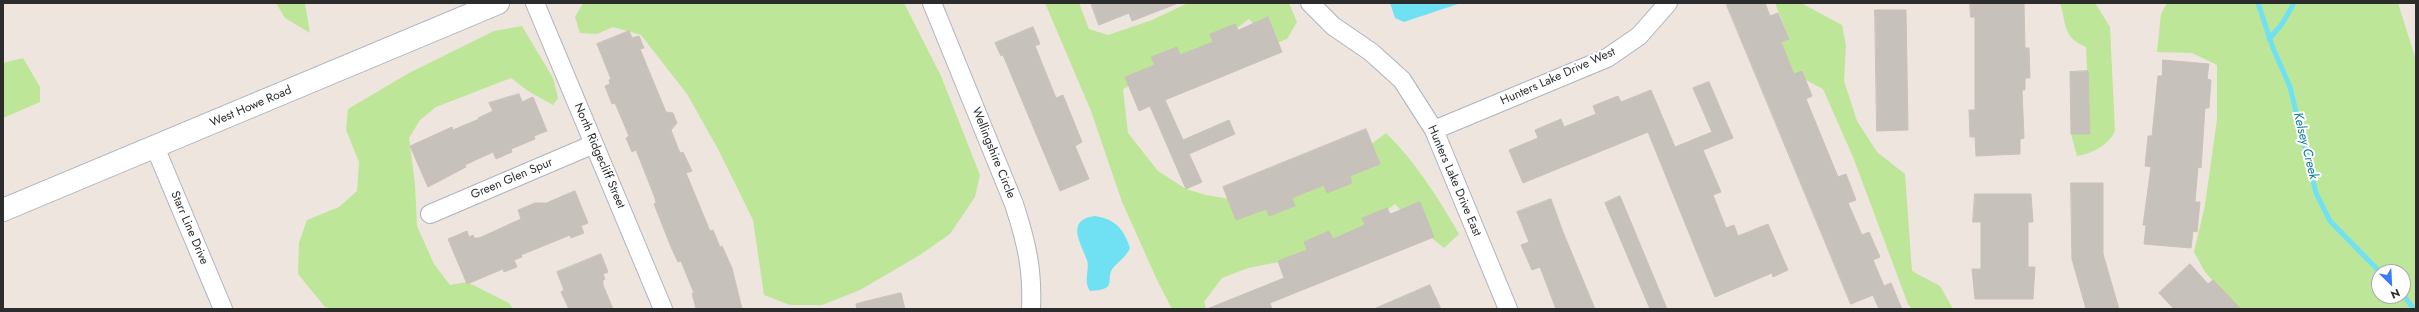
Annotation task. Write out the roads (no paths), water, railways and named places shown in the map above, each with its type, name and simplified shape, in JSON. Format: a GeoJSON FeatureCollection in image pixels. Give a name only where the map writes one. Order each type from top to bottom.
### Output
{"type":"FeatureCollection","features":[{"type":"Feature","properties":{"kind":"main road","name":"West Howe Road"},"geometry":{"type":"LineString","coordinates":[[3,210],[498,3]]}},
{"type":"Feature","properties":{"kind":"street","name":"North Ridgecliff Street"},"geometry":{"type":"LineString","coordinates":[[535,3],[663,309]]}},
{"type":"Feature","properties":{"kind":"street","name":"Wellingshire Circle"},"geometry":{"type":"LineString","coordinates":[[932,3],[1009,190],[1018,218],[1032,279],[1031,309]]}},
{"type":"Feature","properties":{"kind":"street","name":"Hunters Lake Drive East"},"geometry":{"type":"LineString","coordinates":[[1310,3],[1333,26],[1371,52],[1393,70],[1402,80],[1434,130],[1508,309]]}},
{"type":"Feature","properties":{"kind":"street","name":"Hunters Lake Drive West"},"geometry":{"type":"LineString","coordinates":[[1434,130],[1606,58],[1639,36],[1668,3]]}},
{"type":"Feature","properties":{"kind":"street","name":"Green Glen Spur"},"geometry":{"type":"LineString","coordinates":[[430,214],[594,144]]}},
{"type":"Feature","properties":{"kind":"street","name":"Starr Line Drive"},"geometry":{"type":"LineString","coordinates":[[155,147],[223,309]]}},
{"type":"Feature","properties":{"kind":"water"},"geometry":{"type":"Polygon","coordinates":[[[1390,3],[1461,3],[1404,22],[1395,18],[1390,3]]]}},
{"type":"Feature","properties":{"kind":"water"},"geometry":{"type":"Polygon","coordinates":[[[1095,216],[1102,217],[1118,226],[1125,235],[1130,248],[1113,268],[1108,286],[1099,290],[1090,291],[1087,283],[1088,264],[1079,240],[1078,227],[1080,222],[1086,218],[1095,216]]]}},
{"type":"Feature","properties":{"kind":"waterway","name":"Kelsey Creek"},"geometry":{"type":"LineString","coordinates":[[2258,3],[2273,48],[2290,87],[2316,193],[2330,221],[2372,264]]}},
{"type":"Feature","properties":{"kind":"waterway"},"geometry":{"type":"LineString","coordinates":[[2269,39],[2282,24],[2294,3]]}},
{"type":"Feature","properties":{"kind":"waterway","name":"Kelsey Creek"},"geometry":{"type":"LineString","coordinates":[[2410,304],[2414,309]]}}]}
